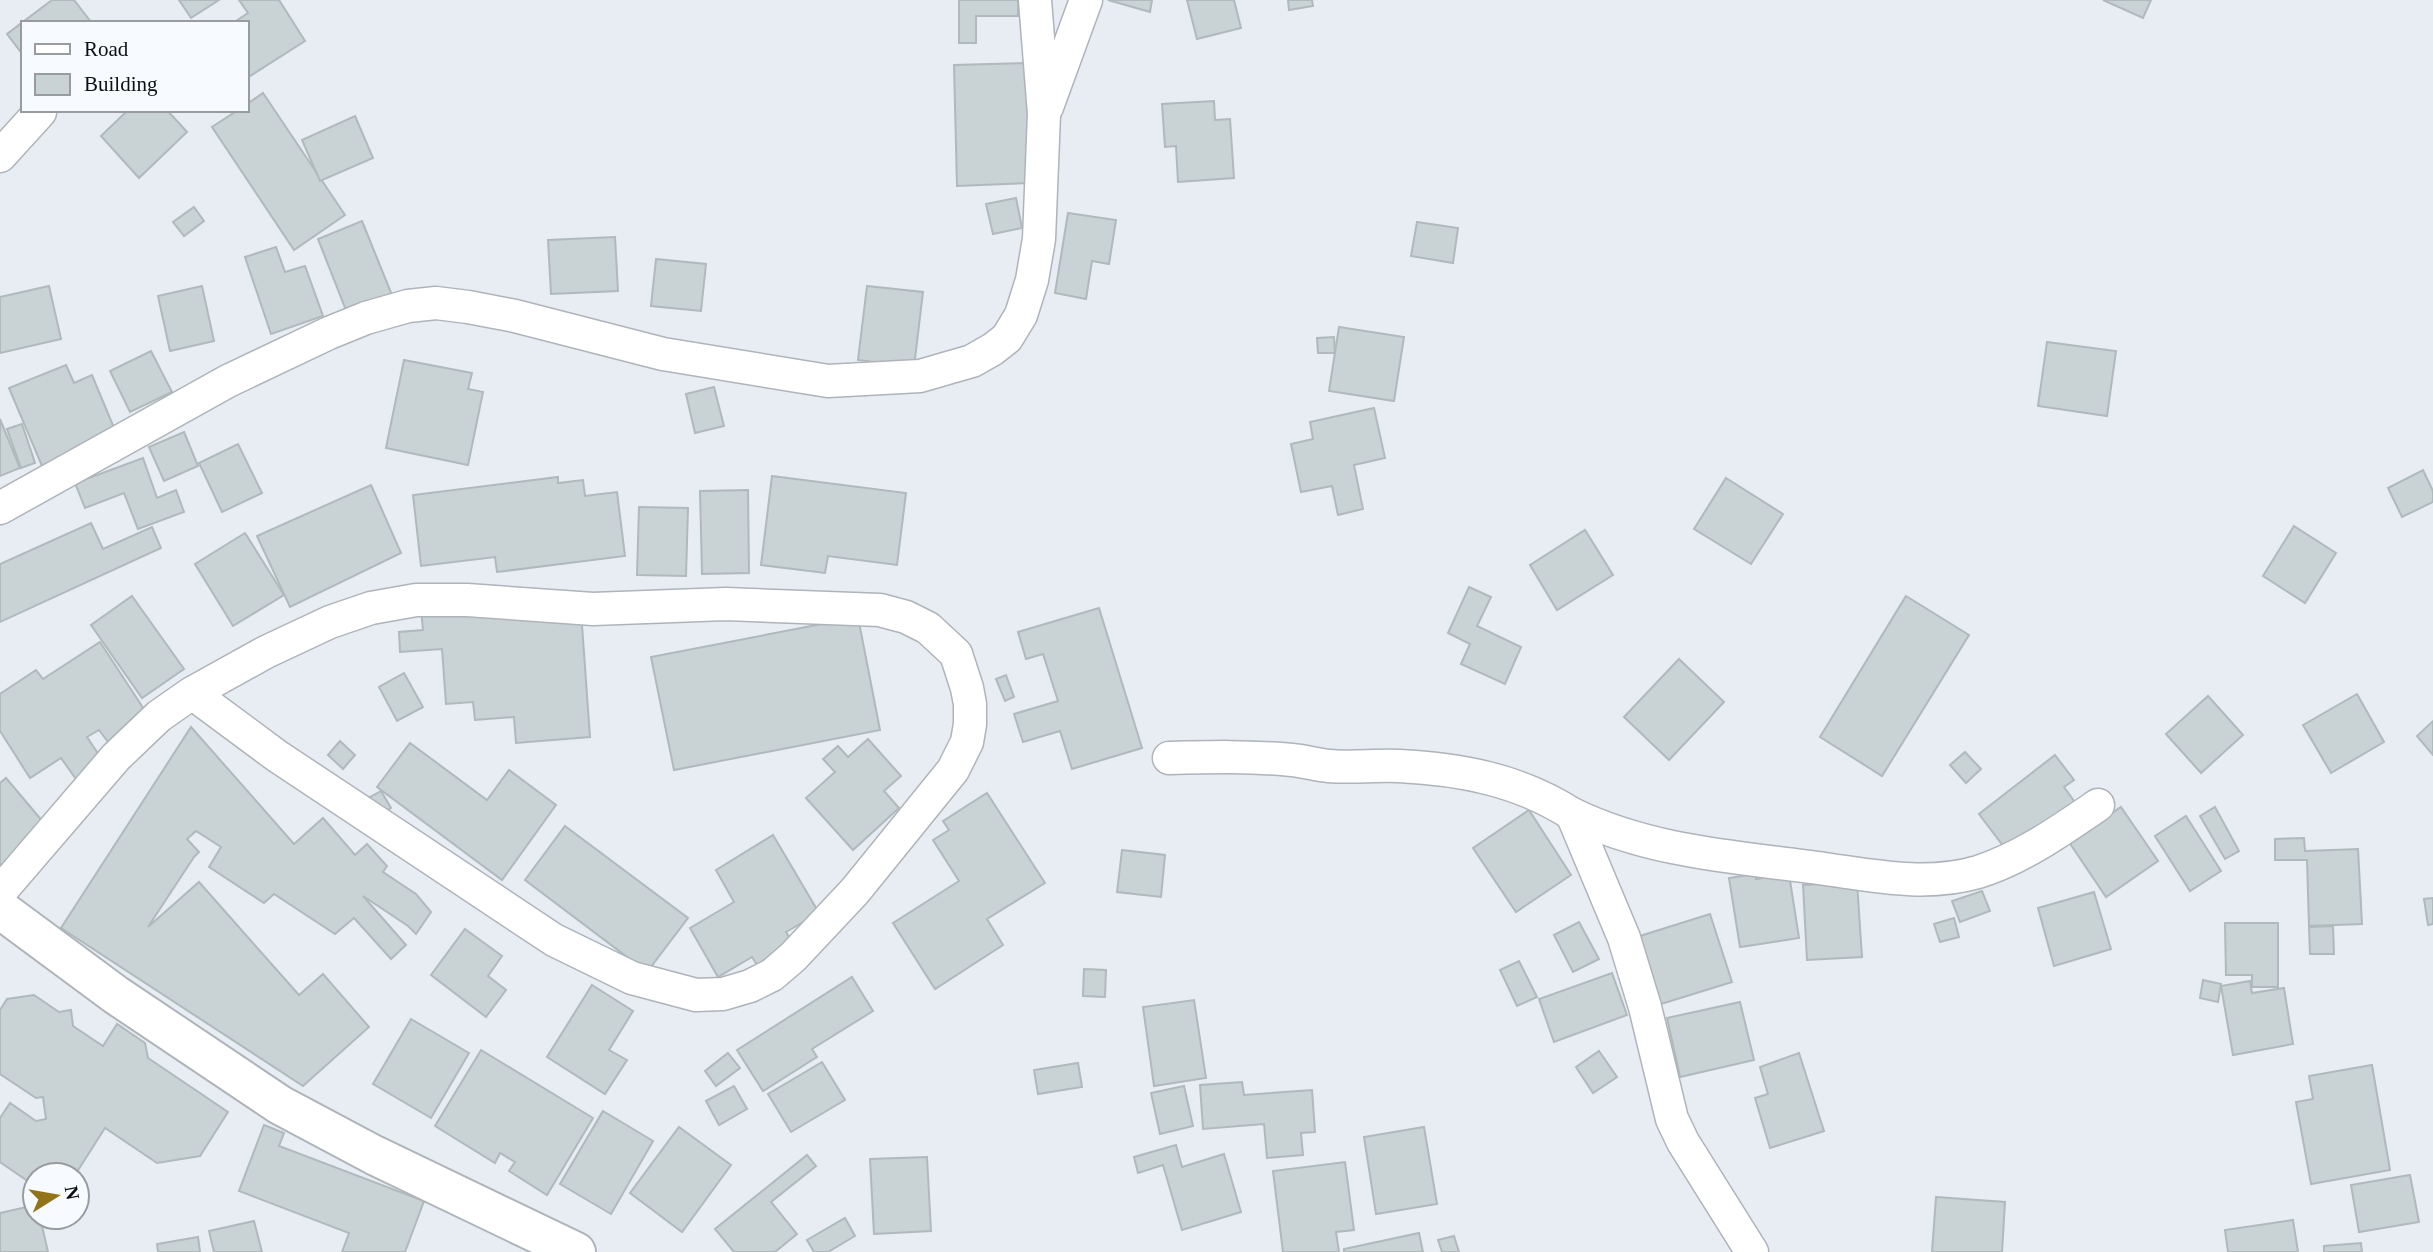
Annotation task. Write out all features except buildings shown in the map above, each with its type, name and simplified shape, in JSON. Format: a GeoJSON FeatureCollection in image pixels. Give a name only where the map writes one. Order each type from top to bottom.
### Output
{"type":"FeatureCollection","features":[{"type":"Feature","properties":{"kind":"street"},"geometry":{"type":"LineString","coordinates":[[0,508],[228,381],[329,332],[408,306],[436,303],[468,307],[515,316],[663,354],[828,380],[920,376],[972,361],[1007,338],[1021,315],[1032,280],[1039,239],[1044,114],[1035,0]]}},
{"type":"Feature","properties":{"kind":"street"},"geometry":{"type":"LineString","coordinates":[[1044,114],[1057,85],[1086,0]]}},
{"type":"Feature","properties":{"kind":"street"},"geometry":{"type":"LineString","coordinates":[[0,156],[40,112]]}},
{"type":"Feature","properties":{"kind":"street"},"geometry":{"type":"LineString","coordinates":[[192,693],[277,756],[554,940],[632,978],[696,995],[723,994],[750,986],[772,975],[793,957],[855,891],[953,769],[967,742],[970,724],[968,696],[956,654],[928,628],[905,617],[880,610],[726,604],[593,610],[467,600],[416,600],[371,608],[330,622],[266,652],[192,693],[159,716],[116,757],[3,915],[116,995],[281,1105],[374,1155],[576,1252]]}},
{"type":"Feature","properties":{"kind":"street"},"geometry":{"type":"LineString","coordinates":[[1168,758],[1262,758],[1327,766],[1396,765],[1481,775],[1548,799],[1604,830],[1680,849],[1875,876],[1935,879],[1976,872],[2028,851],[2098,805]]}},
{"type":"Feature","properties":{"kind":"street"},"geometry":{"type":"LineString","coordinates":[[1572,814],[1624,939],[1645,1007],[1672,1119],[1683,1142],[1752,1252]]}}]}
